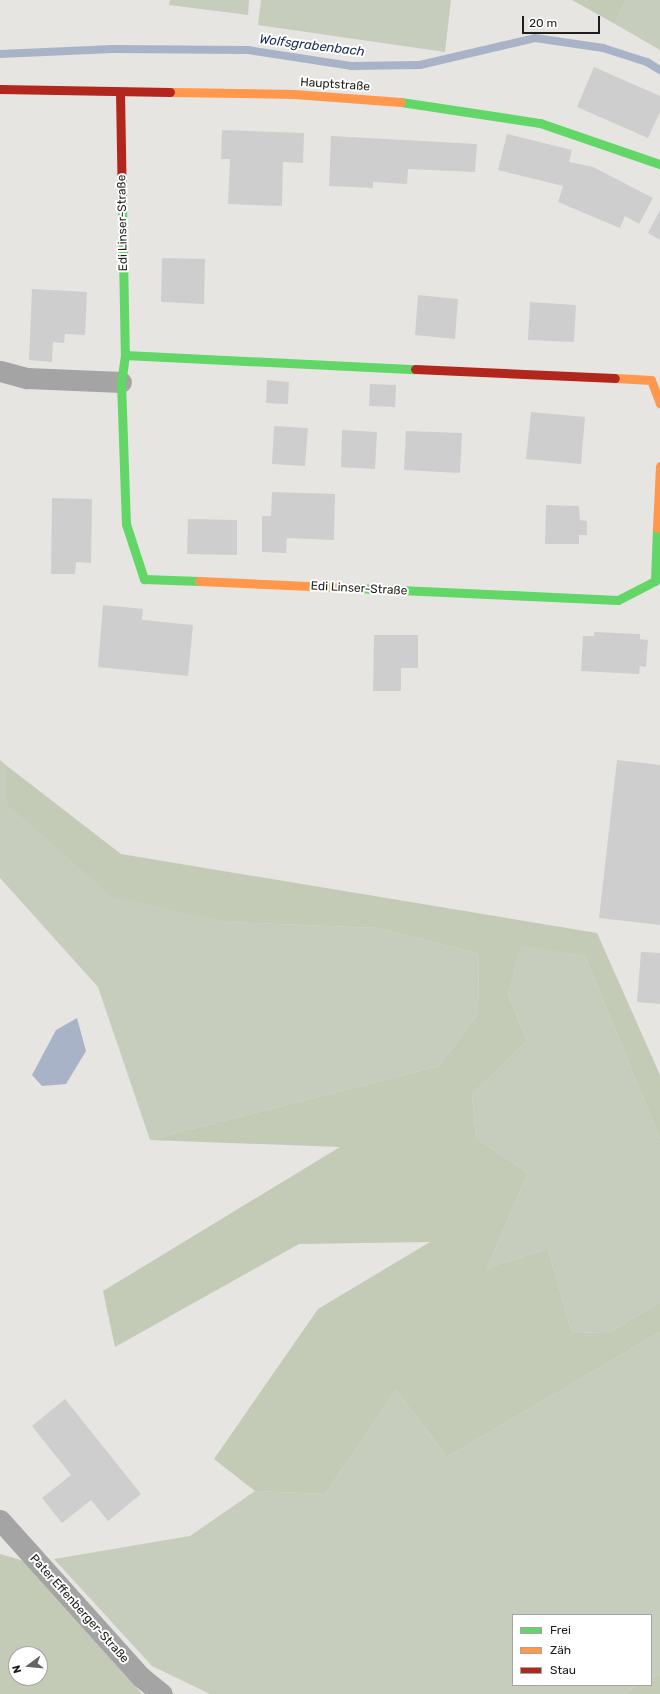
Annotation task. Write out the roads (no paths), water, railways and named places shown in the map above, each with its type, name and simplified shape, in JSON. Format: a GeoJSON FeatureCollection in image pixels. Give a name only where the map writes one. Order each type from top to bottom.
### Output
{"type":"FeatureCollection","features":[{"type":"Feature","properties":{"kind":"street","name":"Hauptstraße"},"geometry":{"type":"LineString","coordinates":[[0,90],[294,94],[401,102],[540,123],[660,164]]}},
{"type":"Feature","properties":{"kind":"street","name":"Edi Linser-Straße"},"geometry":{"type":"LineString","coordinates":[[120,92],[125,355],[121,382],[126,524],[144,579],[618,600],[655,581],[660,466]]}},
{"type":"Feature","properties":{"kind":"street"},"geometry":{"type":"LineString","coordinates":[[125,355],[651,380],[660,403]]}},
{"type":"Feature","properties":{"kind":"street"},"geometry":{"type":"LineString","coordinates":[[0,371],[27,378],[121,382]]}},
{"type":"Feature","properties":{"kind":"street","name":"Pater Effenberger-Straße"},"geometry":{"type":"LineString","coordinates":[[0,1520],[141,1677],[162,1694]]}},
{"type":"Feature","properties":{"kind":"water"},"geometry":{"type":"Polygon","coordinates":[[[77,1018],[86,1051],[66,1084],[42,1086],[32,1075],[56,1030],[77,1018]]]}},
{"type":"Feature","properties":{"kind":"waterway","name":"Wolfsgrabenbach"},"geometry":{"type":"LineString","coordinates":[[0,54],[113,49],[248,50],[351,66],[420,65],[535,38],[603,48],[647,62],[660,70]]}}]}
